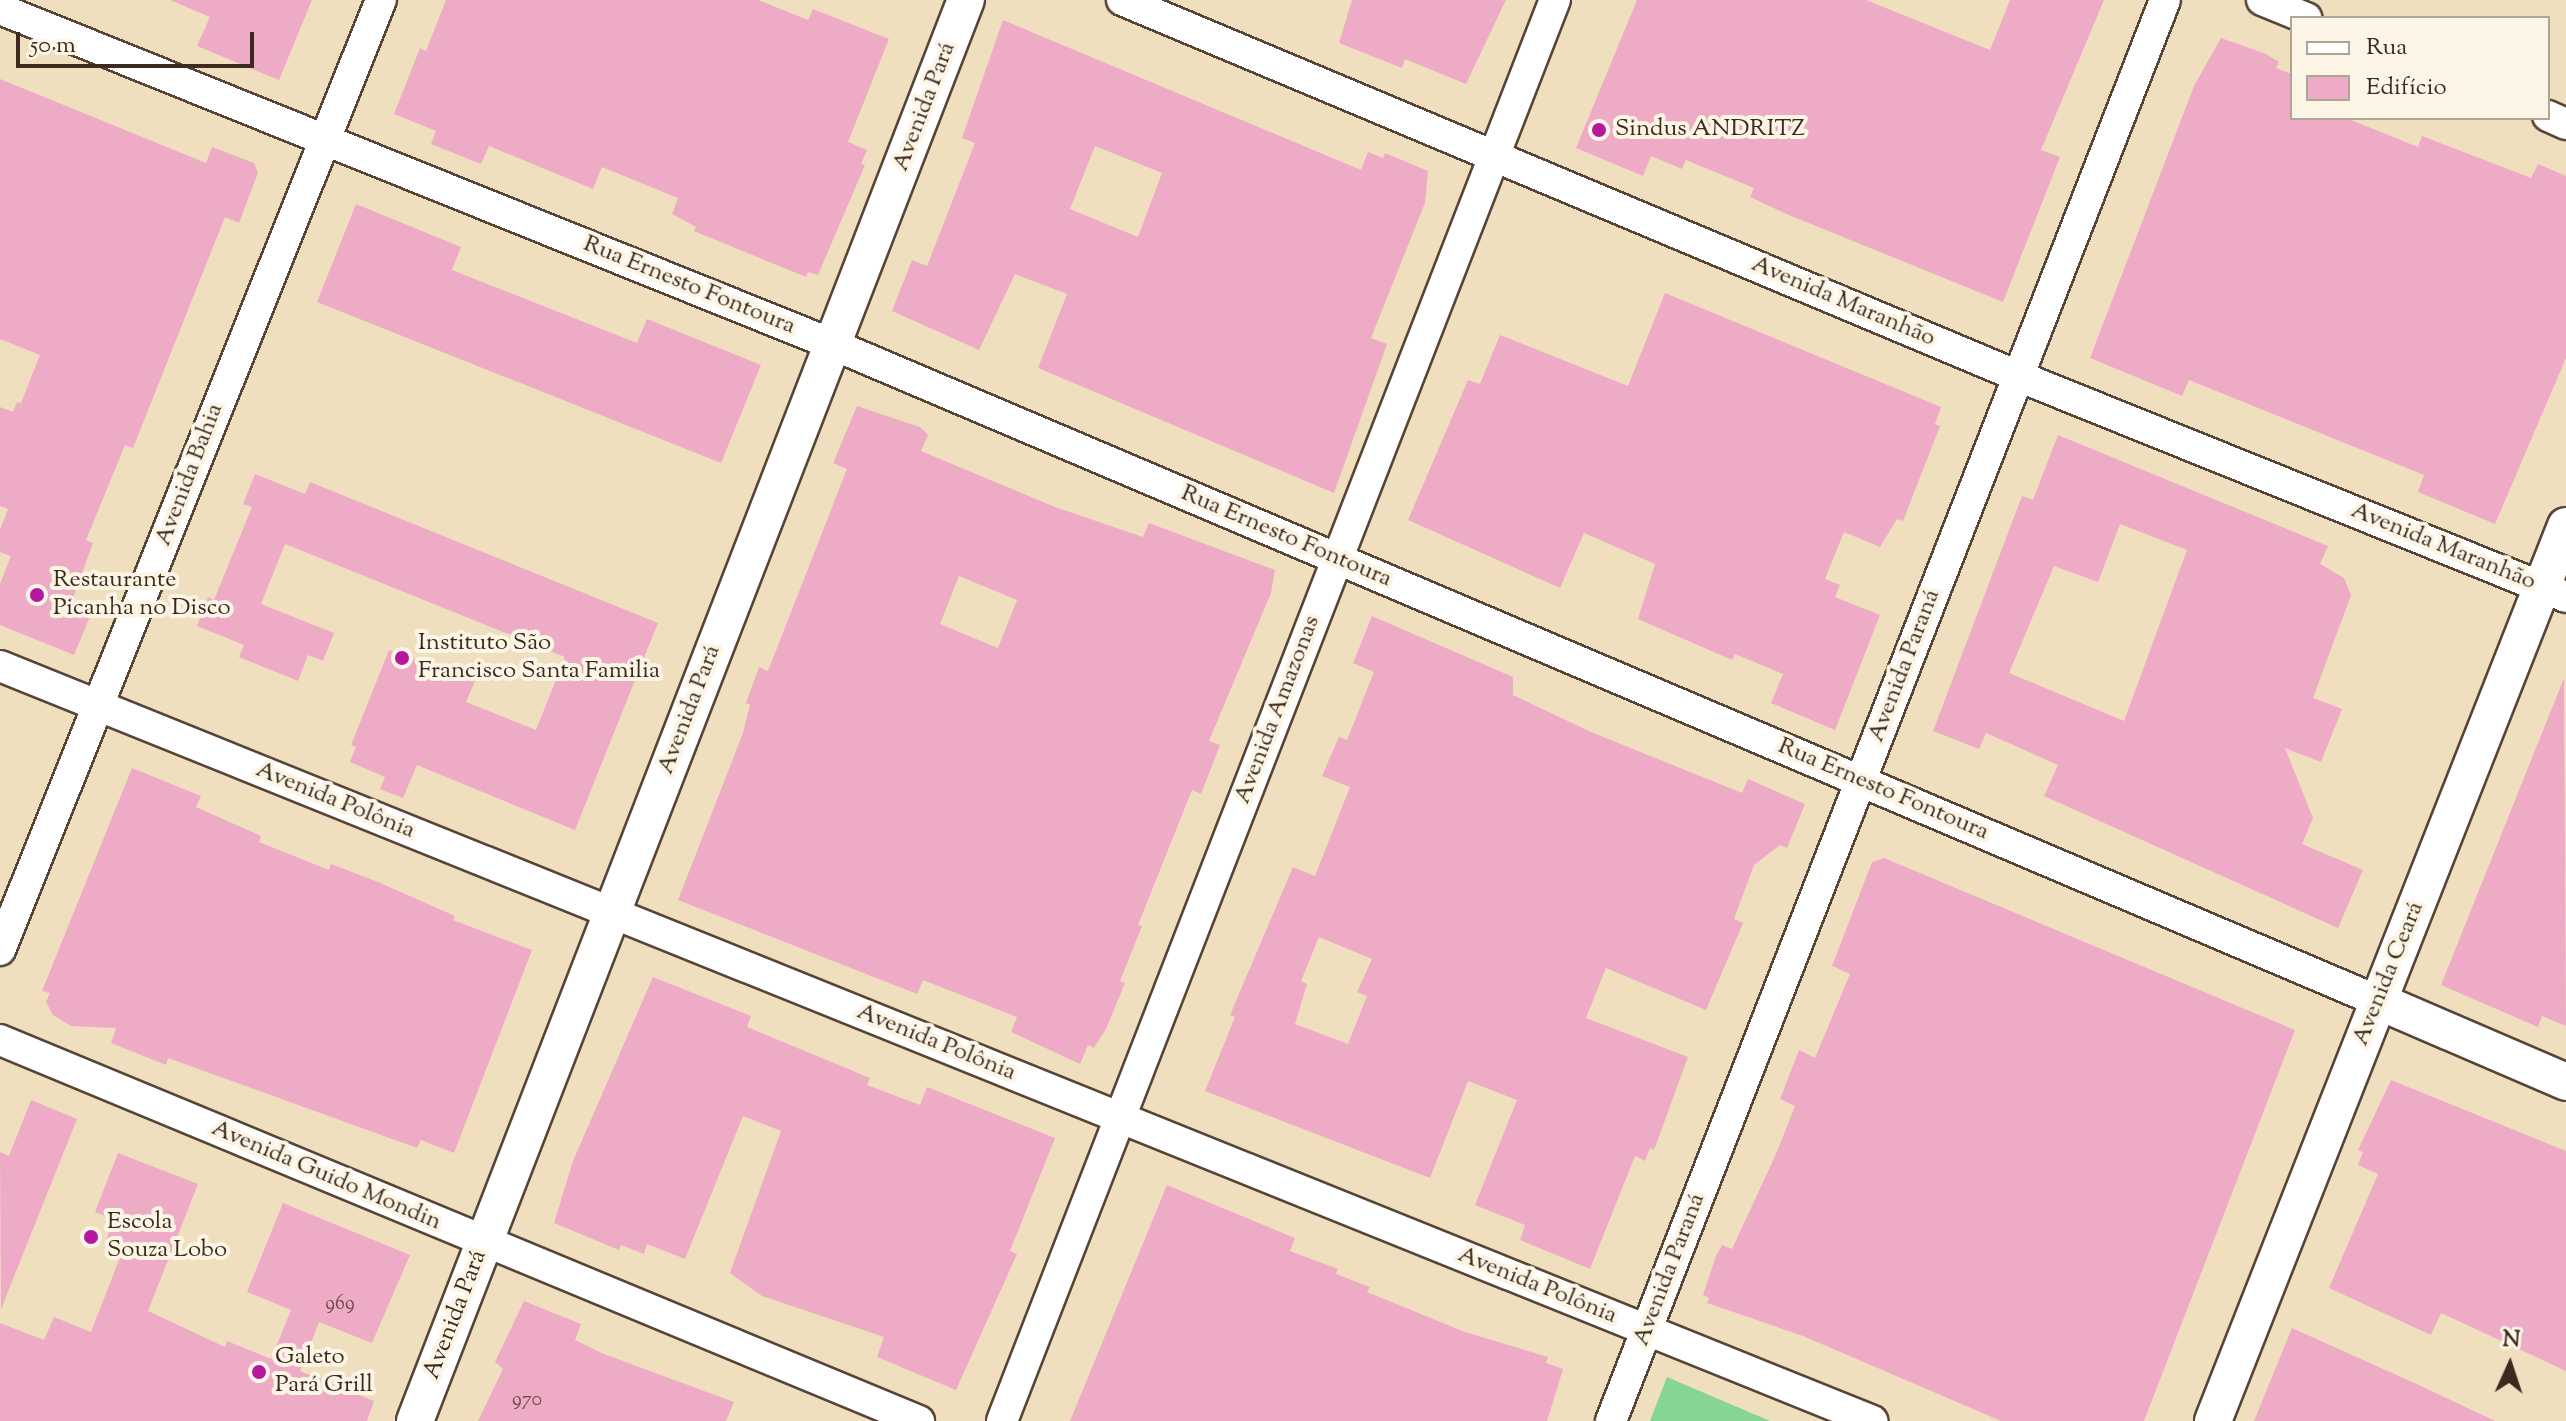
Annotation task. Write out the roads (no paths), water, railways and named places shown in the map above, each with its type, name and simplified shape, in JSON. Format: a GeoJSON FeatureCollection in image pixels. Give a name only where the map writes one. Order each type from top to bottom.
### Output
{"type":"FeatureCollection","features":[{"type":"Feature","properties":{"kind":"street","name":"Avenida Bahia"},"geometry":{"type":"LineString","coordinates":[[0,950],[100,706],[322,139],[381,0]]}},
{"type":"Feature","properties":{"kind":"street","name":"Avenida Pará"},"geometry":{"type":"LineString","coordinates":[[415,1421],[966,0]]}},
{"type":"Feature","properties":{"kind":"street","name":"Avenida Maranhão"},"geometry":{"type":"LineString","coordinates":[[1122,0],[2018,376],[2554,592]]}},
{"type":"Feature","properties":{"kind":"street","name":"Avenida Amazonas"},"geometry":{"type":"LineString","coordinates":[[1002,1421],[1555,0]]}},
{"type":"Feature","properties":{"kind":"street","name":"Avenida Paraná"},"geometry":{"type":"LineString","coordinates":[[1611,1421],[2165,0]]}},
{"type":"Feature","properties":{"kind":"street"},"geometry":{"type":"LineString","coordinates":[[2262,0],[2301,16]]}},
{"type":"Feature","properties":{"kind":"street","name":"Rua Ernesto Fontoura"},"geometry":{"type":"LineString","coordinates":[[0,9],[834,345],[2566,1082]]}},
{"type":"Feature","properties":{"kind":"street","name":"Avenida Ceará"},"geometry":{"type":"LineString","coordinates":[[2213,1421],[2378,1001],[2554,592],[2566,526]]}},
{"type":"Feature","properties":{"kind":"street","name":"Avenida Polônia"},"geometry":{"type":"LineString","coordinates":[[0,666],[1872,1421]]}},
{"type":"Feature","properties":{"kind":"street","name":"Avenida Guido Mondin"},"geometry":{"type":"LineString","coordinates":[[0,1040],[919,1421]]}},
{"type":"Feature","properties":{"kind":"place","name":"Sindus ANDRITZ"},"geometry":{"type":"Point","coordinates":[1599,130]}},
{"type":"Feature","properties":{"kind":"place","name":"Restaurante Picanha no Disco"},"geometry":{"type":"Point","coordinates":[37,595]}},
{"type":"Feature","properties":{"kind":"place","name":"Instituto São Francisco Santa Familia"},"geometry":{"type":"Point","coordinates":[402,658]}},
{"type":"Feature","properties":{"kind":"place","name":"Escola Souza Lobo"},"geometry":{"type":"Point","coordinates":[91,1237]}},
{"type":"Feature","properties":{"kind":"place","name":"Galeto Pará Grill"},"geometry":{"type":"Point","coordinates":[259,1372]}}]}
